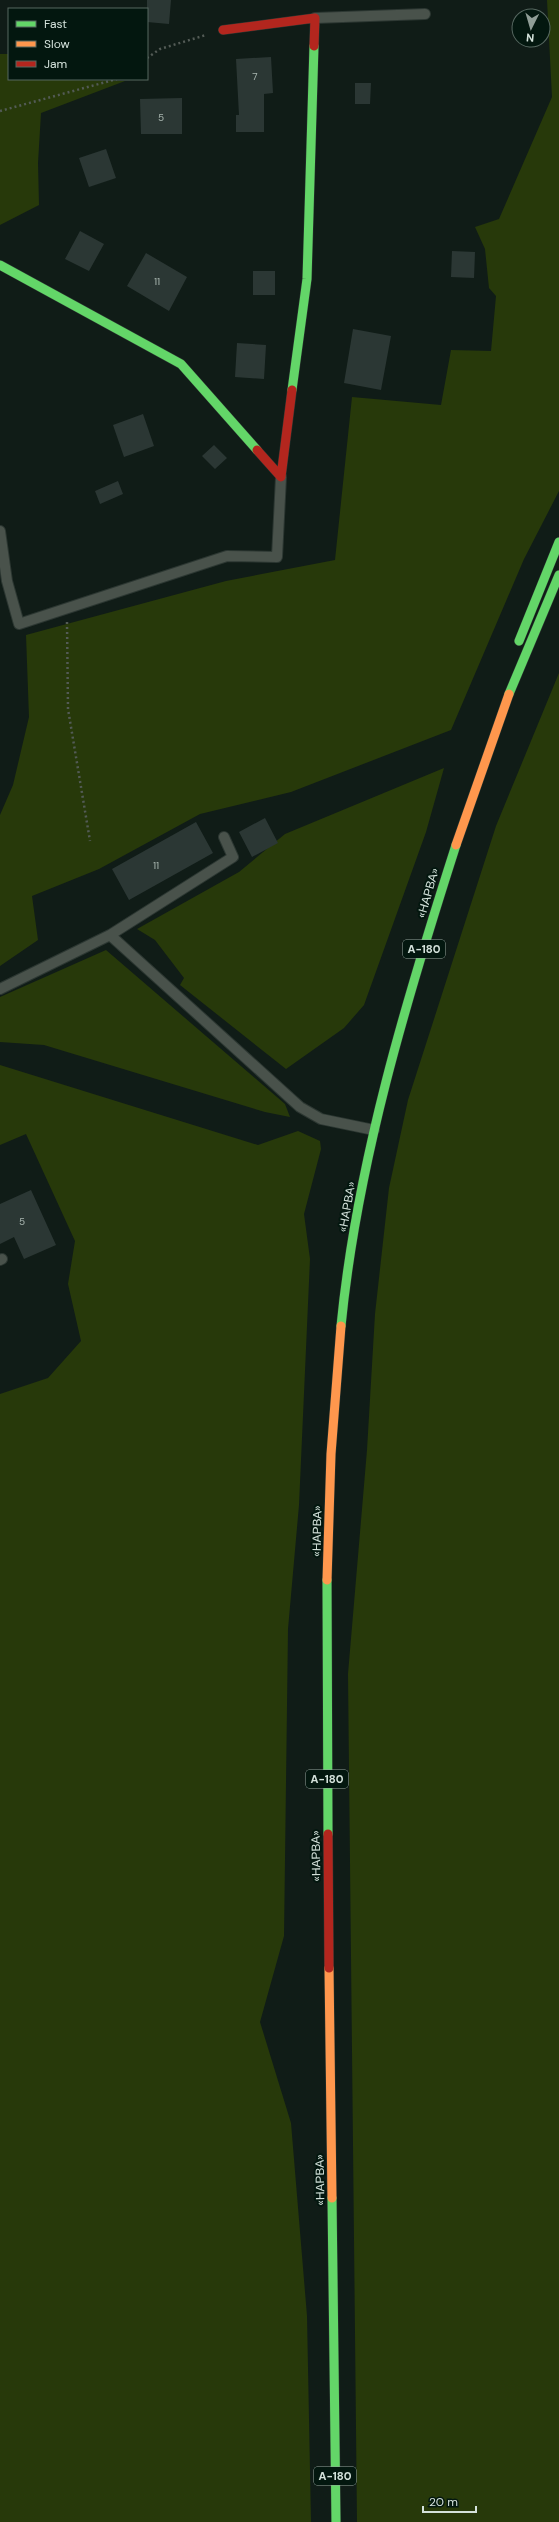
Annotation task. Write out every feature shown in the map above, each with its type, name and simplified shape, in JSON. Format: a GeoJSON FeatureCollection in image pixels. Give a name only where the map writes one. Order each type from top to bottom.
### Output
{"type":"FeatureCollection","features":[{"type":"Feature","properties":{"kind":"main road"},"geometry":{"type":"LineString","coordinates":[[223,30],[315,18],[307,279],[281,477]]}},
{"type":"Feature","properties":{"kind":"main road"},"geometry":{"type":"LineString","coordinates":[[0,264],[181,364],[281,477]]}},
{"type":"Feature","properties":{"kind":"main road"},"geometry":{"type":"LineString","coordinates":[[480,770],[516,651],[559,542]]}},
{"type":"Feature","properties":{"kind":"main road","name":"«НАРВА»"},"geometry":{"type":"LineString","coordinates":[[336,2522],[327,1748],[331,1455],[342,1317],[354,1233],[374,1130],[446,875],[480,770],[559,575]]}},
{"type":"Feature","properties":{"kind":"main road"},"geometry":{"type":"LineString","coordinates":[[499,723],[559,600]]}},
{"type":"Feature","properties":{"kind":"lane"},"geometry":{"type":"LineString","coordinates":[[315,18],[425,14]]}},
{"type":"Feature","properties":{"kind":"lane"},"geometry":{"type":"LineString","coordinates":[[0,531],[7,581],[19,624],[227,556],[277,557],[281,477]]}},
{"type":"Feature","properties":{"kind":"lane"},"geometry":{"type":"LineString","coordinates":[[0,989],[110,935],[233,857],[224,837]]}},
{"type":"Feature","properties":{"kind":"lane"},"geometry":{"type":"LineString","coordinates":[[110,935],[300,1107],[321,1119],[374,1130]]}},
{"type":"Feature","properties":{"kind":"path"},"geometry":{"type":"LineString","coordinates":[[148,57],[160,49],[223,30]]}},
{"type":"Feature","properties":{"kind":"path"},"geometry":{"type":"LineString","coordinates":[[0,111],[113,80]]}},
{"type":"Feature","properties":{"kind":"path"},"geometry":{"type":"LineString","coordinates":[[66,609],[68,709],[90,841]]}},
{"type":"Feature","properties":{"kind":"green space"},"geometry":{"type":"Polygon","coordinates":[[[547,0],[559,0],[559,491],[524,559],[451,730],[291,792],[200,814],[99,869],[32,896],[38,940],[0,966],[0,815],[13,785],[29,717],[26,635],[226,581],[335,560],[352,397],[441,405],[451,350],[491,351],[496,296],[489,288],[485,249],[475,227],[499,219],[552,97],[549,48],[551,48],[551,8],[547,8],[547,0]]]}},
{"type":"Feature","properties":{"kind":"green space"},"geometry":{"type":"Polygon","coordinates":[[[0,54],[8,54],[8,80],[125,81],[41,113],[38,163],[39,205],[0,225],[0,54]]]}},
{"type":"Feature","properties":{"kind":"green space"},"geometry":{"type":"Polygon","coordinates":[[[559,673],[559,2522],[357,2522],[348,1674],[367,1450],[375,1314],[389,1188],[408,1100],[496,826],[559,673]]]}},
{"type":"Feature","properties":{"kind":"green space"},"geometry":{"type":"Polygon","coordinates":[[[444,768],[426,832],[364,1005],[344,1028],[286,1069],[180,985],[184,978],[155,940],[137,929],[239,872],[285,834],[444,768]]]}},
{"type":"Feature","properties":{"kind":"green space"},"geometry":{"type":"Polygon","coordinates":[[[106,950],[285,1104],[290,1117],[265,1112],[44,1045],[0,1042],[0,997],[106,950]]]}},
{"type":"Feature","properties":{"kind":"green space"},"geometry":{"type":"Polygon","coordinates":[[[0,1065],[258,1145],[298,1131],[320,1141],[321,1149],[304,1214],[310,1259],[299,1505],[288,1629],[284,1936],[260,2022],[291,2123],[307,2316],[311,2522],[0,2522],[0,1394],[48,1378],[81,1341],[68,1284],[75,1241],[26,1134],[0,1145],[0,1065]]]}},
{"type":"Feature","properties":{"kind":"building"},"geometry":{"type":"Polygon","coordinates":[[[147,0],[171,0],[169,24],[148,22],[147,0]]]}},
{"type":"Feature","properties":{"kind":"building"},"geometry":{"type":"Polygon","coordinates":[[[271,57],[273,93],[264,94],[264,132],[236,132],[236,115],[239,115],[236,59],[271,57]]]}},
{"type":"Feature","properties":{"kind":"building"},"geometry":{"type":"Polygon","coordinates":[[[355,83],[371,83],[370,104],[355,104],[355,83]]]}},
{"type":"Feature","properties":{"kind":"building"},"geometry":{"type":"Polygon","coordinates":[[[182,98],[182,134],[141,134],[140,99],[182,98]]]}},
{"type":"Feature","properties":{"kind":"building"},"geometry":{"type":"Polygon","coordinates":[[[106,149],[116,178],[89,187],[79,158],[106,149]]]}},
{"type":"Feature","properties":{"kind":"building"},"geometry":{"type":"Polygon","coordinates":[[[80,231],[104,244],[89,271],[65,259],[80,231]]]}},
{"type":"Feature","properties":{"kind":"building"},"geometry":{"type":"Polygon","coordinates":[[[452,251],[475,252],[474,278],[451,277],[452,251]]]}},
{"type":"Feature","properties":{"kind":"building"},"geometry":{"type":"Polygon","coordinates":[[[146,253],[187,277],[169,311],[127,286],[146,253]]]}},
{"type":"Feature","properties":{"kind":"building"},"geometry":{"type":"Polygon","coordinates":[[[253,271],[275,271],[275,295],[253,295],[253,271]]]}},
{"type":"Feature","properties":{"kind":"building"},"geometry":{"type":"Polygon","coordinates":[[[353,329],[391,336],[381,390],[344,383],[353,329]]]}},
{"type":"Feature","properties":{"kind":"building"},"geometry":{"type":"Polygon","coordinates":[[[237,343],[266,345],[264,379],[235,377],[237,343]]]}},
{"type":"Feature","properties":{"kind":"building"},"geometry":{"type":"Polygon","coordinates":[[[143,414],[154,446],[124,457],[113,425],[143,414]]]}},
{"type":"Feature","properties":{"kind":"building"},"geometry":{"type":"Polygon","coordinates":[[[214,445],[227,458],[215,469],[202,456],[214,445]]]}},
{"type":"Feature","properties":{"kind":"building"},"geometry":{"type":"Polygon","coordinates":[[[118,481],[123,494],[100,504],[95,491],[118,481]]]}},
{"type":"Feature","properties":{"kind":"building"},"geometry":{"type":"Polygon","coordinates":[[[265,818],[278,843],[252,857],[239,832],[265,818]]]}},
{"type":"Feature","properties":{"kind":"building"},"geometry":{"type":"Polygon","coordinates":[[[196,822],[213,853],[129,900],[112,869],[196,822]]]}},
{"type":"Feature","properties":{"kind":"building"},"geometry":{"type":"Polygon","coordinates":[[[31,1190],[56,1245],[24,1259],[14,1237],[0,1244],[0,1204],[31,1190]]]}},
{"type":"Feature","properties":{"kind":"traffic: fast"},"geometry":{"type":"LineString","coordinates":[[292,390],[307,279],[314,46]]}},
{"type":"Feature","properties":{"kind":"traffic: fast"},"geometry":{"type":"LineString","coordinates":[[0,265],[181,364],[257,450]]}},
{"type":"Feature","properties":{"kind":"traffic: fast"},"geometry":{"type":"LineString","coordinates":[[519,641],[559,542]]}},
{"type":"Feature","properties":{"kind":"traffic: fast"},"geometry":{"type":"LineString","coordinates":[[509,694],[559,575]]}},
{"type":"Feature","properties":{"kind":"traffic: fast"},"geometry":{"type":"LineString","coordinates":[[341,1326],[348,1265],[371,1143],[419,963],[456,845]]}},
{"type":"Feature","properties":{"kind":"traffic: fast"},"geometry":{"type":"LineString","coordinates":[[327,1580],[328,1834]]}},
{"type":"Feature","properties":{"kind":"traffic: fast"},"geometry":{"type":"LineString","coordinates":[[332,2198],[336,2522]]}},
{"type":"Feature","properties":{"kind":"traffic: slow"},"geometry":{"type":"LineString","coordinates":[[456,845],[509,694]]}},
{"type":"Feature","properties":{"kind":"traffic: slow"},"geometry":{"type":"LineString","coordinates":[[327,1580],[331,1454],[341,1326]]}},
{"type":"Feature","properties":{"kind":"traffic: slow"},"geometry":{"type":"LineString","coordinates":[[329,1968],[332,2198]]}},
{"type":"Feature","properties":{"kind":"traffic: jam"},"geometry":{"type":"LineString","coordinates":[[223,30],[315,18],[314,46]]}},
{"type":"Feature","properties":{"kind":"traffic: jam"},"geometry":{"type":"LineString","coordinates":[[257,450],[281,477],[292,390]]}},
{"type":"Feature","properties":{"kind":"traffic: jam"},"geometry":{"type":"LineString","coordinates":[[328,1834],[329,1968]]}}]}
